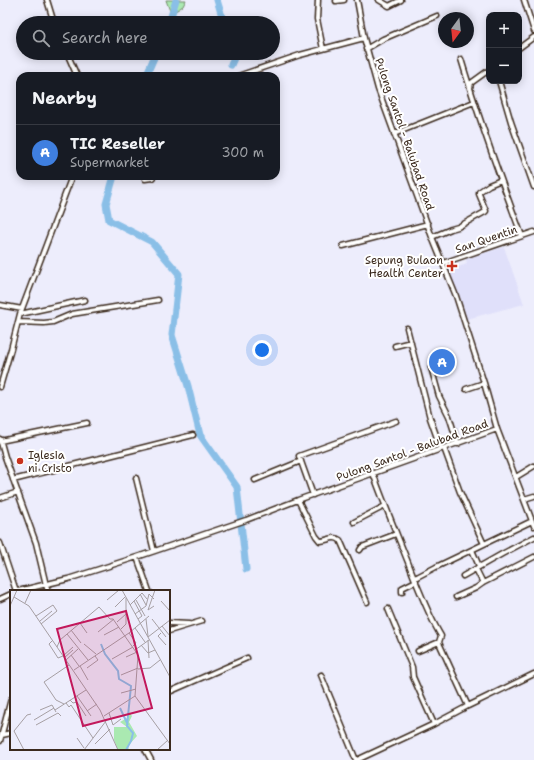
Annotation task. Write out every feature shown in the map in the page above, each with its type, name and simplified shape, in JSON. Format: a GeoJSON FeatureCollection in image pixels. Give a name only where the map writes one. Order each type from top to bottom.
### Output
{"type":"FeatureCollection","features":[{"type":"Feature","properties":{"kind":"street"},"geometry":{"type":"LineString","coordinates":[[47,0],[52,16]]}},
{"type":"Feature","properties":{"kind":"street"},"geometry":{"type":"LineString","coordinates":[[318,0],[317,19],[323,49]]}},
{"type":"Feature","properties":{"kind":"street"},"geometry":{"type":"LineString","coordinates":[[336,1],[344,0]]}},
{"type":"Feature","properties":{"kind":"street","name":"Pulong Santol - Balubad Road"},"geometry":{"type":"LineString","coordinates":[[22,590],[68,579],[137,557],[246,520],[497,429],[484,383],[455,294],[432,237],[378,89],[366,49],[357,0]]}},
{"type":"Feature","properties":{"kind":"street"},"geometry":{"type":"LineString","coordinates":[[379,0],[389,6],[400,0]]}},
{"type":"Feature","properties":{"kind":"street"},"geometry":{"type":"LineString","coordinates":[[524,0],[534,31]]}},
{"type":"Feature","properties":{"kind":"street"},"geometry":{"type":"LineString","coordinates":[[366,49],[395,34],[437,16]]}},
{"type":"Feature","properties":{"kind":"street"},"geometry":{"type":"LineString","coordinates":[[522,46],[534,37]]}},
{"type":"Feature","properties":{"kind":"street"},"geometry":{"type":"LineString","coordinates":[[250,72],[300,55],[364,38]]}},
{"type":"Feature","properties":{"kind":"street"},"geometry":{"type":"LineString","coordinates":[[461,59],[474,102],[522,236]]}},
{"type":"Feature","properties":{"kind":"street"},"geometry":{"type":"LineString","coordinates":[[70,60],[75,72]]}},
{"type":"Feature","properties":{"kind":"street"},"geometry":{"type":"LineString","coordinates":[[470,88],[472,83],[486,72]]}},
{"type":"Feature","properties":{"kind":"street"},"geometry":{"type":"LineString","coordinates":[[500,84],[511,122],[534,187]]}},
{"type":"Feature","properties":{"kind":"street"},"geometry":{"type":"LineString","coordinates":[[394,134],[474,102]]}},
{"type":"Feature","properties":{"kind":"street"},"geometry":{"type":"LineString","coordinates":[[0,387],[12,349],[21,312],[70,180]]}},
{"type":"Feature","properties":{"kind":"street"},"geometry":{"type":"LineString","coordinates":[[432,237],[458,227],[485,212],[486,211],[479,192],[489,185],[501,180]]}},
{"type":"Feature","properties":{"kind":"street"},"geometry":{"type":"LineString","coordinates":[[343,246],[428,224]]}},
{"type":"Feature","properties":{"kind":"street","name":"San Quentin"},"geometry":{"type":"LineString","coordinates":[[443,263],[534,232]]}},
{"type":"Feature","properties":{"kind":"street"},"geometry":{"type":"LineString","coordinates":[[0,305],[21,312],[85,300]]}},
{"type":"Feature","properties":{"kind":"street"},"geometry":{"type":"LineString","coordinates":[[18,322],[53,322],[72,314],[158,300]]}},
{"type":"Feature","properties":{"kind":"street"},"geometry":{"type":"LineString","coordinates":[[407,328],[430,418],[484,544]]}},
{"type":"Feature","properties":{"kind":"street"},"geometry":{"type":"LineString","coordinates":[[395,346],[411,342]]}},
{"type":"Feature","properties":{"kind":"street"},"geometry":{"type":"LineString","coordinates":[[431,367],[439,396],[449,416],[458,444]]}},
{"type":"Feature","properties":{"kind":"street"},"geometry":{"type":"LineString","coordinates":[[466,389],[484,383]]}},
{"type":"Feature","properties":{"kind":"street"},"geometry":{"type":"LineString","coordinates":[[313,495],[299,456],[396,421]]}},
{"type":"Feature","properties":{"kind":"street"},"geometry":{"type":"LineString","coordinates":[[48,590],[36,543],[0,440],[88,423]]}},
{"type":"Feature","properties":{"kind":"street"},"geometry":{"type":"LineString","coordinates":[[497,429],[534,526]]}},
{"type":"Feature","properties":{"kind":"street"},"geometry":{"type":"LineString","coordinates":[[13,480],[193,436]]}},
{"type":"Feature","properties":{"kind":"street"},"geometry":{"type":"LineString","coordinates":[[0,459],[5,457]]}},
{"type":"Feature","properties":{"kind":"street"},"geometry":{"type":"LineString","coordinates":[[255,480],[301,461]]}},
{"type":"Feature","properties":{"kind":"street"},"geometry":{"type":"LineString","coordinates":[[516,477],[534,466]]}},
{"type":"Feature","properties":{"kind":"street"},"geometry":{"type":"LineString","coordinates":[[373,473],[396,534],[430,616],[441,636],[439,642],[468,706]]}},
{"type":"Feature","properties":{"kind":"street"},"geometry":{"type":"LineString","coordinates":[[136,478],[154,551]]}},
{"type":"Feature","properties":{"kind":"street"},"geometry":{"type":"LineString","coordinates":[[0,498],[18,492]]}},
{"type":"Feature","properties":{"kind":"street"},"geometry":{"type":"LineString","coordinates":[[524,498],[534,496]]}},
{"type":"Feature","properties":{"kind":"street"},"geometry":{"type":"LineString","coordinates":[[298,500],[320,541],[325,541],[333,537],[340,540],[366,602]]}},
{"type":"Feature","properties":{"kind":"street"},"geometry":{"type":"LineString","coordinates":[[354,522],[385,506]]}},
{"type":"Feature","properties":{"kind":"street"},"geometry":{"type":"LineString","coordinates":[[402,592],[402,588],[436,567],[532,521]]}},
{"type":"Feature","properties":{"kind":"street"},"geometry":{"type":"LineString","coordinates":[[360,550],[362,547],[396,534]]}},
{"type":"Feature","properties":{"kind":"street"},"geometry":{"type":"LineString","coordinates":[[463,576],[534,537]]}},
{"type":"Feature","properties":{"kind":"street"},"geometry":{"type":"LineString","coordinates":[[0,543],[17,590]]}},
{"type":"Feature","properties":{"kind":"street"},"geometry":{"type":"LineString","coordinates":[[472,550],[483,583]]}},
{"type":"Feature","properties":{"kind":"street"},"geometry":{"type":"LineString","coordinates":[[137,557],[149,590]]}},
{"type":"Feature","properties":{"kind":"street"},"geometry":{"type":"LineString","coordinates":[[456,597],[534,557]]}},
{"type":"Feature","properties":{"kind":"street"},"geometry":{"type":"LineString","coordinates":[[0,599],[10,594]]}},
{"type":"Feature","properties":{"kind":"street"},"geometry":{"type":"LineString","coordinates":[[388,609],[412,667],[413,677],[434,724]]}},
{"type":"Feature","properties":{"kind":"street"},"geometry":{"type":"LineString","coordinates":[[170,632],[202,621]]}},
{"type":"Feature","properties":{"kind":"street"},"geometry":{"type":"LineString","coordinates":[[170,623],[193,624]]}},
{"type":"Feature","properties":{"kind":"street"},"geometry":{"type":"LineString","coordinates":[[418,651],[439,642]]}},
{"type":"Feature","properties":{"kind":"street"},"geometry":{"type":"LineString","coordinates":[[170,692],[246,658]]}},
{"type":"Feature","properties":{"kind":"street"},"geometry":{"type":"LineString","coordinates":[[321,675],[356,760],[434,724],[534,674]]}},
{"type":"Feature","properties":{"kind":"street"},"geometry":{"type":"LineString","coordinates":[[0,741],[10,703]]}},
{"type":"Feature","properties":{"kind":"street"},"geometry":{"type":"LineString","coordinates":[[2,735],[10,733]]}},
{"type":"Feature","properties":{"kind":"street"},"geometry":{"type":"LineString","coordinates":[[146,750],[151,760]]}},
{"type":"Feature","properties":{"kind":"shaded area"},"geometry":{"type":"Polygon","coordinates":[[[504,247],[524,304],[467,319],[449,270],[467,264],[466,259],[504,247]]]}},
{"type":"Feature","properties":{"kind":"green space"},"geometry":{"type":"Polygon","coordinates":[[[166,0],[186,0],[183,6],[171,14],[166,0]]]}},
{"type":"Feature","properties":{"kind":"waterway"},"geometry":{"type":"LineString","coordinates":[[171,16],[176,0]]}},
{"type":"Feature","properties":{"kind":"waterway"},"geometry":{"type":"LineString","coordinates":[[217,0],[222,16]]}},
{"type":"Feature","properties":{"kind":"waterway"},"geometry":{"type":"LineString","coordinates":[[148,72],[153,60]]}},
{"type":"Feature","properties":{"kind":"waterway"},"geometry":{"type":"LineString","coordinates":[[231,65],[233,60]]}},
{"type":"Feature","properties":{"kind":"waterway"},"geometry":{"type":"LineString","coordinates":[[113,180],[106,204],[109,220],[152,242],[179,274],[172,335],[188,386],[200,435],[237,487],[246,569]]}},
{"type":"Feature","properties":{"kind":"place","name":"Sepung Bulaon Health Center"},"geometry":{"type":"Point","coordinates":[452,266]}},
{"type":"Feature","properties":{"kind":"place","name":"TIC Reseller"},"geometry":{"type":"Point","coordinates":[442,362]}},
{"type":"Feature","properties":{"kind":"place","name":"Iglesia ni Cristo"},"geometry":{"type":"Point","coordinates":[20,461]}}]}
